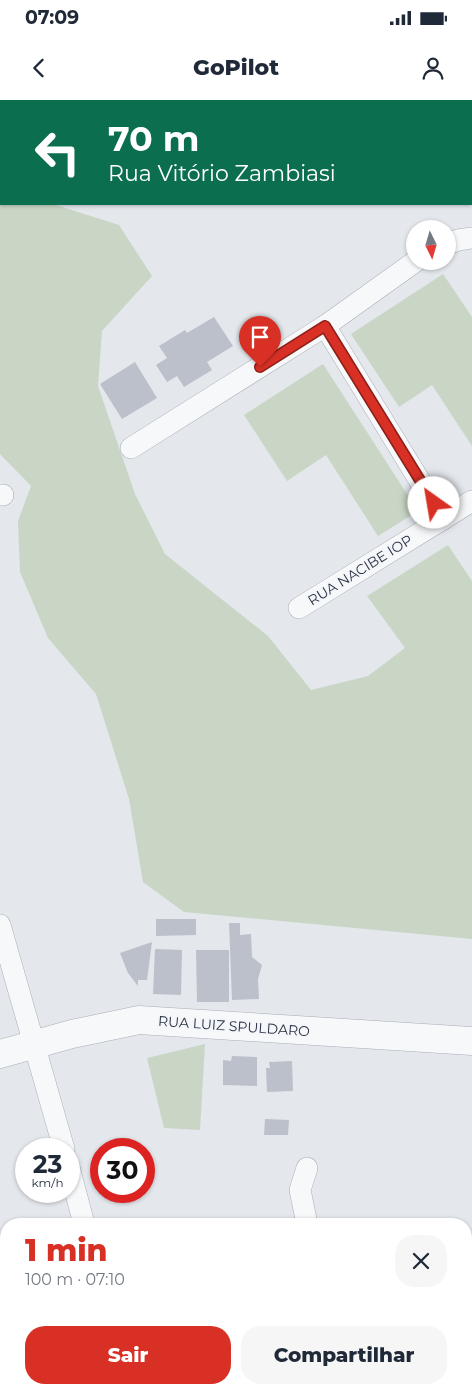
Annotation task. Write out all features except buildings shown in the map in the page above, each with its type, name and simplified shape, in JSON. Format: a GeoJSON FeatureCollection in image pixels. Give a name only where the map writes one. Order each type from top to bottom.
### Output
{"type":"FeatureCollection","features":[{"type":"Feature","properties":{"kind":"street"},"geometry":{"type":"LineString","coordinates":[[456,241],[472,238]]}},
{"type":"Feature","properties":{"kind":"street"},"geometry":{"type":"LineString","coordinates":[[131,448],[325,326],[406,268]]}},
{"type":"Feature","properties":{"kind":"street"},"geometry":{"type":"LineString","coordinates":[[325,326],[444,519]]}},
{"type":"Feature","properties":{"kind":"street","name":"RUA NACIBE IOP"},"geometry":{"type":"LineString","coordinates":[[299,608],[472,501]]}},
{"type":"Feature","properties":{"kind":"street"},"geometry":{"type":"LineString","coordinates":[[0,926],[61,1138]]}},
{"type":"Feature","properties":{"kind":"street","name":"RUA LUIZ SPULDARO"},"geometry":{"type":"LineString","coordinates":[[0,1054],[72,1034],[138,1020],[472,1041]]}},
{"type":"Feature","properties":{"kind":"street"},"geometry":{"type":"LineString","coordinates":[[305,1218],[300,1190],[307,1168]]}},
{"type":"Feature","properties":{"kind":"street"},"geometry":{"type":"LineString","coordinates":[[78,1203],[82,1218]]}},
{"type":"Feature","properties":{"kind":"green space"},"geometry":{"type":"Polygon","coordinates":[[[0,205],[56,205],[119,225],[152,276],[102,331],[98,386],[135,494],[165,554],[268,636],[311,690],[368,676],[405,648],[367,596],[448,545],[472,581],[472,939],[184,912],[143,882],[129,799],[96,694],[48,638],[20,572],[18,521],[31,486],[0,454],[0,205]]]}},
{"type":"Feature","properties":{"kind":"green space"},"geometry":{"type":"Polygon","coordinates":[[[443,274],[472,317],[472,446],[432,385],[399,407],[351,334],[443,274]]]}},
{"type":"Feature","properties":{"kind":"green space"},"geometry":{"type":"Polygon","coordinates":[[[323,364],[418,511],[378,536],[326,455],[287,481],[244,415],[323,364]]]}},
{"type":"Feature","properties":{"kind":"green space"},"geometry":{"type":"Polygon","coordinates":[[[205,1044],[200,1130],[164,1128],[147,1058],[205,1044]]]}},
{"type":"Feature","properties":{"kind":"route"},"geometry":{"type":"LineString","coordinates":[[260,367],[325,326],[434,503]]}}]}
